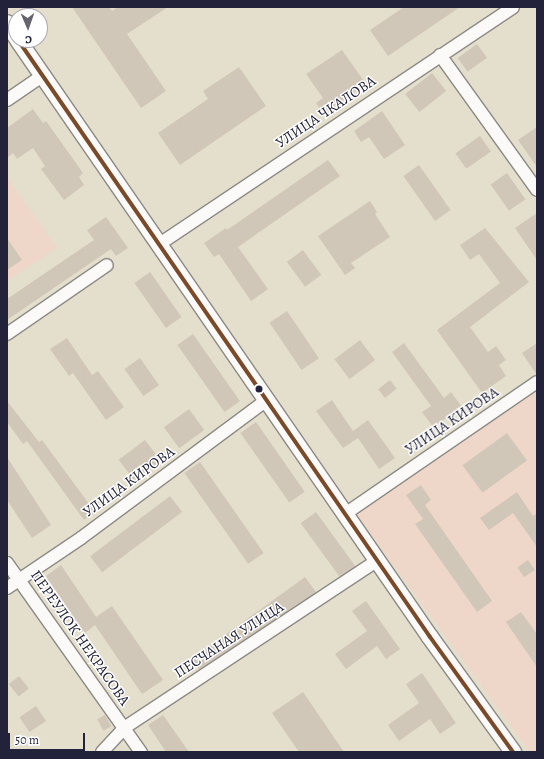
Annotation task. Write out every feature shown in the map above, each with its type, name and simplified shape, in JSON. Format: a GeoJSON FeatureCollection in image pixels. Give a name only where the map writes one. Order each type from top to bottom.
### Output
{"type":"FeatureCollection","features":[{"type":"Feature","properties":{"kind":"main road"},"geometry":{"type":"LineString","coordinates":[[23,48],[158,245],[268,399],[345,514],[513,752]]}},
{"type":"Feature","properties":{"kind":"street","name":"УЛИЦА ЧКАЛОВА"},"geometry":{"type":"LineString","coordinates":[[158,245],[513,7]]}},
{"type":"Feature","properties":{"kind":"street"},"geometry":{"type":"LineString","coordinates":[[440,55],[537,190]]}},
{"type":"Feature","properties":{"kind":"street"},"geometry":{"type":"LineString","coordinates":[[7,100],[42,76]]}},
{"type":"Feature","properties":{"kind":"street"},"geometry":{"type":"LineString","coordinates":[[7,334],[107,265]]}},
{"type":"Feature","properties":{"kind":"street","name":"УЛИЦА КИРОВА"},"geometry":{"type":"LineString","coordinates":[[345,514],[537,382]]}},
{"type":"Feature","properties":{"kind":"street","name":"УЛИЦА КИРОВА"},"geometry":{"type":"LineString","coordinates":[[7,588],[81,538],[268,399]]}},
{"type":"Feature","properties":{"kind":"street","name":"ПЕСЧАНАЯ УЛИЦА"},"geometry":{"type":"LineString","coordinates":[[102,752],[124,728],[378,560]]}},
{"type":"Feature","properties":{"kind":"street","name":"ПЕРЕУЛОК НЕКРАСОВА"},"geometry":{"type":"LineString","coordinates":[[7,563],[140,752]]}},
{"type":"Feature","properties":{"kind":"shaded area"},"geometry":{"type":"Polygon","coordinates":[[[7,177],[57,248],[7,281],[7,177]]]}},
{"type":"Feature","properties":{"kind":"shaded area"},"geometry":{"type":"Polygon","coordinates":[[[537,388],[537,752],[530,752],[357,515],[537,388]]]}},
{"type":"Feature","properties":{"kind":"building"},"geometry":{"type":"Polygon","coordinates":[[[72,7],[109,7],[112,11],[118,7],[168,7],[127,34],[166,91],[141,108],[72,7]]]}},
{"type":"Feature","properties":{"kind":"building"},"geometry":{"type":"Polygon","coordinates":[[[404,7],[460,7],[388,56],[370,30],[404,7]]]}},
{"type":"Feature","properties":{"kind":"building"},"geometry":{"type":"Polygon","coordinates":[[[477,44],[487,58],[468,72],[458,58],[477,44]]]}},
{"type":"Feature","properties":{"kind":"building"},"geometry":{"type":"Polygon","coordinates":[[[342,50],[366,84],[323,113],[316,103],[323,98],[306,74],[342,50]]]}},
{"type":"Feature","properties":{"kind":"building"},"geometry":{"type":"Polygon","coordinates":[[[239,67],[266,106],[180,165],[158,133],[208,99],[203,91],[239,67]]]}},
{"type":"Feature","properties":{"kind":"building"},"geometry":{"type":"Polygon","coordinates":[[[432,73],[446,91],[419,112],[405,94],[432,73]]]}},
{"type":"Feature","properties":{"kind":"building"},"geometry":{"type":"Polygon","coordinates":[[[33,109],[43,123],[46,121],[83,173],[79,177],[84,185],[64,200],[41,169],[45,166],[33,148],[17,159],[13,153],[7,158],[7,128],[33,109]]]}},
{"type":"Feature","properties":{"kind":"building"},"geometry":{"type":"Polygon","coordinates":[[[382,111],[405,145],[384,159],[369,137],[361,142],[354,131],[382,111]]]}},
{"type":"Feature","properties":{"kind":"building"},"geometry":{"type":"Polygon","coordinates":[[[537,127],[537,167],[518,140],[537,127]]]}},
{"type":"Feature","properties":{"kind":"building"},"geometry":{"type":"Polygon","coordinates":[[[480,136],[491,152],[466,169],[455,153],[480,136]]]}},
{"type":"Feature","properties":{"kind":"building"},"geometry":{"type":"Polygon","coordinates":[[[328,160],[340,176],[238,247],[268,289],[251,301],[219,254],[214,257],[204,243],[226,228],[227,230],[328,160]]]}},
{"type":"Feature","properties":{"kind":"building"},"geometry":{"type":"Polygon","coordinates":[[[419,165],[451,210],[435,221],[403,176],[419,165]]]}},
{"type":"Feature","properties":{"kind":"building"},"geometry":{"type":"Polygon","coordinates":[[[507,173],[525,199],[509,211],[491,184],[507,173]]]}},
{"type":"Feature","properties":{"kind":"building"},"geometry":{"type":"Polygon","coordinates":[[[370,201],[377,212],[375,214],[390,237],[351,263],[355,268],[345,275],[318,236],[370,201]]]}},
{"type":"Feature","properties":{"kind":"building"},"geometry":{"type":"Polygon","coordinates":[[[537,213],[537,260],[515,228],[537,213]]]}},
{"type":"Feature","properties":{"kind":"building"},"geometry":{"type":"Polygon","coordinates":[[[106,217],[128,248],[116,256],[111,249],[7,320],[7,299],[94,240],[87,230],[106,217]]]}},
{"type":"Feature","properties":{"kind":"building"},"geometry":{"type":"Polygon","coordinates":[[[485,228],[529,282],[470,327],[488,352],[496,346],[506,360],[499,365],[506,376],[482,393],[437,330],[500,283],[479,254],[470,260],[460,245],[485,228]]]}},
{"type":"Feature","properties":{"kind":"building"},"geometry":{"type":"Polygon","coordinates":[[[7,238],[22,260],[7,270],[7,238]]]}},
{"type":"Feature","properties":{"kind":"building"},"geometry":{"type":"Polygon","coordinates":[[[303,250],[321,275],[305,287],[287,262],[303,250]]]}},
{"type":"Feature","properties":{"kind":"building"},"geometry":{"type":"Polygon","coordinates":[[[150,272],[182,317],[166,328],[134,283],[150,272]]]}},
{"type":"Feature","properties":{"kind":"building"},"geometry":{"type":"Polygon","coordinates":[[[287,311],[319,358],[301,370],[270,323],[287,311]]]}},
{"type":"Feature","properties":{"kind":"building"},"geometry":{"type":"Polygon","coordinates":[[[193,334],[240,401],[224,412],[177,345],[193,334]]]}},
{"type":"Feature","properties":{"kind":"building"},"geometry":{"type":"Polygon","coordinates":[[[67,338],[92,375],[98,371],[124,407],[106,420],[73,373],[69,376],[50,349],[67,338]]]}},
{"type":"Feature","properties":{"kind":"building"},"geometry":{"type":"Polygon","coordinates":[[[360,340],[375,360],[349,379],[334,359],[360,340]]]}},
{"type":"Feature","properties":{"kind":"building"},"geometry":{"type":"Polygon","coordinates":[[[404,343],[444,398],[451,392],[462,407],[433,427],[422,412],[431,406],[392,352],[404,343]]]}},
{"type":"Feature","properties":{"kind":"building"},"geometry":{"type":"Polygon","coordinates":[[[537,343],[537,375],[522,353],[537,343]]]}},
{"type":"Feature","properties":{"kind":"building"},"geometry":{"type":"Polygon","coordinates":[[[140,358],[159,385],[143,396],[124,369],[140,358]]]}},
{"type":"Feature","properties":{"kind":"building"},"geometry":{"type":"Polygon","coordinates":[[[390,380],[397,389],[385,398],[378,389],[390,380]]]}},
{"type":"Feature","properties":{"kind":"building"},"geometry":{"type":"Polygon","coordinates":[[[332,400],[353,431],[368,420],[395,458],[379,469],[358,438],[343,448],[316,411],[332,400]]]}},
{"type":"Feature","properties":{"kind":"building"},"geometry":{"type":"Polygon","coordinates":[[[7,401],[39,442],[42,440],[95,512],[84,520],[27,441],[23,444],[7,422],[7,401]]]}},
{"type":"Feature","properties":{"kind":"building"},"geometry":{"type":"Polygon","coordinates":[[[189,409],[204,430],[179,448],[164,427],[189,409]]]}},
{"type":"Feature","properties":{"kind":"building"},"geometry":{"type":"Polygon","coordinates":[[[256,422],[305,492],[289,503],[240,433],[256,422]]]}},
{"type":"Feature","properties":{"kind":"building"},"geometry":{"type":"Polygon","coordinates":[[[507,433],[527,461],[482,493],[463,465],[507,433]]]}},
{"type":"Feature","properties":{"kind":"building"},"geometry":{"type":"Polygon","coordinates":[[[145,440],[161,461],[134,481],[119,460],[145,440]]]}},
{"type":"Feature","properties":{"kind":"building"},"geometry":{"type":"Polygon","coordinates":[[[7,457],[51,525],[32,538],[7,500],[7,457]]]}},
{"type":"Feature","properties":{"kind":"building"},"geometry":{"type":"Polygon","coordinates":[[[200,462],[264,553],[248,564],[184,473],[200,462]]]}},
{"type":"Feature","properties":{"kind":"building"},"geometry":{"type":"Polygon","coordinates":[[[421,485],[431,500],[425,505],[492,601],[477,612],[415,524],[423,519],[406,495],[421,485]]]}},
{"type":"Feature","properties":{"kind":"building"},"geometry":{"type":"Polygon","coordinates":[[[517,492],[533,516],[537,513],[537,547],[513,513],[489,530],[480,518],[517,492]]]}},
{"type":"Feature","properties":{"kind":"building"},"geometry":{"type":"Polygon","coordinates":[[[170,496],[182,512],[102,572],[90,556],[170,496]]]}},
{"type":"Feature","properties":{"kind":"building"},"geometry":{"type":"Polygon","coordinates":[[[316,512],[355,566],[340,577],[301,523],[316,512]]]}},
{"type":"Feature","properties":{"kind":"building"},"geometry":{"type":"Polygon","coordinates":[[[528,560],[535,570],[524,577],[517,567],[528,560]]]}},
{"type":"Feature","properties":{"kind":"building"},"geometry":{"type":"Polygon","coordinates":[[[61,565],[96,617],[112,606],[163,680],[142,694],[95,625],[85,633],[46,576],[61,565]]]}},
{"type":"Feature","properties":{"kind":"building"},"geometry":{"type":"Polygon","coordinates":[[[305,577],[316,592],[203,675],[192,659],[305,577]]]}},
{"type":"Feature","properties":{"kind":"building"},"geometry":{"type":"Polygon","coordinates":[[[366,601],[400,649],[386,659],[377,646],[346,669],[335,654],[367,631],[352,611],[366,601]]]}},
{"type":"Feature","properties":{"kind":"building"},"geometry":{"type":"Polygon","coordinates":[[[521,612],[537,634],[537,667],[506,622],[521,612]]]}},
{"type":"Feature","properties":{"kind":"building"},"geometry":{"type":"Polygon","coordinates":[[[422,673],[456,723],[440,734],[430,719],[399,741],[388,725],[419,703],[406,684],[422,673]]]}},
{"type":"Feature","properties":{"kind":"building"},"geometry":{"type":"Polygon","coordinates":[[[19,676],[29,689],[19,697],[9,684],[19,676]]]}},
{"type":"Feature","properties":{"kind":"building"},"geometry":{"type":"Polygon","coordinates":[[[303,692],[344,752],[299,752],[272,713],[303,692]]]}},
{"type":"Feature","properties":{"kind":"building"},"geometry":{"type":"Polygon","coordinates":[[[36,706],[46,721],[29,732],[19,717],[36,706]]]}},
{"type":"Feature","properties":{"kind":"building"},"geometry":{"type":"Polygon","coordinates":[[[105,715],[111,726],[103,731],[97,719],[105,715]]]}},
{"type":"Feature","properties":{"kind":"building"},"geometry":{"type":"Polygon","coordinates":[[[163,715],[189,752],[166,752],[148,725],[163,715]]]}},
{"type":"Feature","properties":{"kind":"transit line"},"geometry":{"type":"LineString","coordinates":[[24,48],[430,637],[513,752]]}}]}
